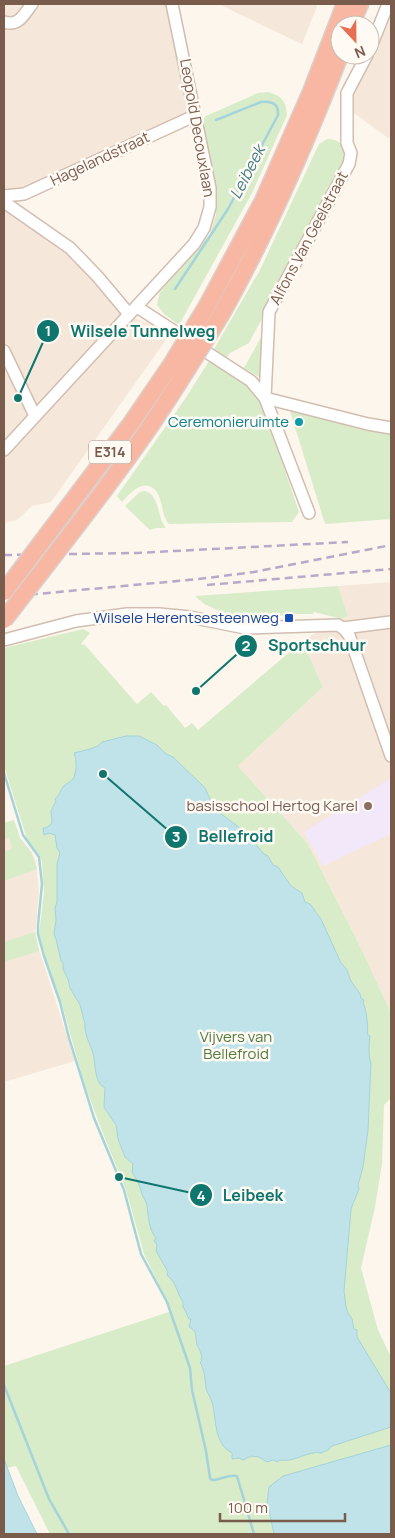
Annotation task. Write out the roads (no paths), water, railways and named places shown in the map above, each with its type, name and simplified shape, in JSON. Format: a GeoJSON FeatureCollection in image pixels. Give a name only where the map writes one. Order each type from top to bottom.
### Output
{"type":"FeatureCollection","features":[{"type":"Feature","properties":{"kind":"highway","name":"E314"},"geometry":{"type":"LineString","coordinates":[[4,592],[130,426],[173,362],[207,306],[263,201],[311,92],[345,4]]}},
{"type":"Feature","properties":{"kind":"highway","name":"E314"},"geometry":{"type":"LineString","coordinates":[[4,620],[78,526],[143,436],[222,313],[246,271],[275,210],[336,65]]}},
{"type":"Feature","properties":{"kind":"street"},"geometry":{"type":"LineString","coordinates":[[4,22],[13,24],[18,22],[32,4]]}},
{"type":"Feature","properties":{"kind":"street","name":"Leopold Decouxlaan"},"geometry":{"type":"LineString","coordinates":[[4,450],[194,244],[204,228],[210,207],[210,188],[172,4]]}},
{"type":"Feature","properties":{"kind":"street"},"geometry":{"type":"LineString","coordinates":[[380,24],[388,4]]}},
{"type":"Feature","properties":{"kind":"street","name":"Alfons Van Geelstraat"},"geometry":{"type":"LineString","coordinates":[[265,398],[269,312],[348,164],[351,152],[347,143],[347,93],[362,65]]}},
{"type":"Feature","properties":{"kind":"street","name":"Hagelandstraat"},"geometry":{"type":"LineString","coordinates":[[4,196],[24,194],[194,116]]}},
{"type":"Feature","properties":{"kind":"street"},"geometry":{"type":"LineString","coordinates":[[4,202],[70,248],[133,311],[251,381],[265,398],[309,513]]}},
{"type":"Feature","properties":{"kind":"street"},"geometry":{"type":"LineString","coordinates":[[4,351],[35,416]]}},
{"type":"Feature","properties":{"kind":"street"},"geometry":{"type":"LineString","coordinates":[[265,398],[391,428]]}},
{"type":"Feature","properties":{"kind":"street"},"geometry":{"type":"LineString","coordinates":[[4,640],[76,621],[109,616],[159,614],[190,617],[245,628],[338,625],[349,635],[391,756]]}},
{"type":"Feature","properties":{"kind":"street"},"geometry":{"type":"LineString","coordinates":[[343,628],[391,622]]}},
{"type":"Feature","properties":{"kind":"water","name":"Vijvers van Bellefroid"},"geometry":{"type":"Polygon","coordinates":[[[126,736],[139,736],[157,745],[166,754],[173,757],[205,788],[220,813],[244,831],[264,854],[268,856],[273,865],[278,867],[291,886],[302,893],[305,902],[310,904],[321,919],[341,963],[364,1000],[367,1034],[370,1036],[369,1053],[371,1063],[368,1130],[363,1167],[358,1185],[359,1189],[351,1209],[344,1291],[346,1307],[352,1319],[354,1329],[357,1330],[357,1337],[391,1393],[391,1427],[332,1446],[321,1453],[312,1453],[291,1460],[280,1460],[277,1462],[273,1460],[267,1462],[259,1457],[251,1456],[243,1460],[239,1458],[232,1459],[232,1453],[222,1443],[200,1362],[202,1361],[202,1355],[197,1345],[195,1332],[189,1327],[191,1319],[189,1319],[183,1307],[183,1302],[167,1275],[168,1272],[156,1251],[157,1245],[154,1241],[156,1238],[150,1227],[147,1204],[132,1172],[133,1164],[125,1157],[118,1139],[116,1125],[104,1107],[105,1088],[101,1086],[97,1078],[93,1053],[86,1035],[80,1005],[70,988],[63,969],[54,934],[57,902],[57,864],[60,853],[57,848],[55,835],[49,833],[44,835],[43,828],[52,823],[51,811],[56,801],[55,799],[74,776],[76,759],[74,753],[98,746],[102,742],[126,736]]]}},
{"type":"Feature","properties":{"kind":"water"},"geometry":{"type":"Polygon","coordinates":[[[391,1445],[391,1534],[274,1534],[267,1502],[269,1487],[283,1476],[391,1445]]]}},
{"type":"Feature","properties":{"kind":"water"},"geometry":{"type":"Polygon","coordinates":[[[4,1459],[18,1496],[37,1534],[4,1534],[4,1459]]]}},
{"type":"Feature","properties":{"kind":"waterway","name":"Leibeek"},"geometry":{"type":"LineString","coordinates":[[175,289],[228,209],[278,115],[278,111],[276,105],[261,102],[216,120]]}},
{"type":"Feature","properties":{"kind":"waterway","name":"Leibeek"},"geometry":{"type":"LineString","coordinates":[[4,773],[23,835],[39,857],[42,884],[38,934],[44,956],[60,1002],[94,1118],[124,1190],[141,1254],[167,1302],[190,1368],[192,1390],[210,1478],[212,1480],[237,1476],[254,1534]]}},
{"type":"Feature","properties":{"kind":"waterway"},"geometry":{"type":"LineString","coordinates":[[4,1385],[49,1499],[69,1534]]}},
{"type":"Feature","properties":{"kind":"railway"},"geometry":{"type":"LineString","coordinates":[[4,555],[136,553],[348,542]]}},
{"type":"Feature","properties":{"kind":"railway"},"geometry":{"type":"LineString","coordinates":[[4,597],[254,572],[391,545]]}},
{"type":"Feature","properties":{"kind":"railway"},"geometry":{"type":"LineString","coordinates":[[207,585],[391,569]]}},
{"type":"Feature","properties":{"kind":"place","name":"Wilsele Tunnelweg"},"geometry":{"type":"Point","coordinates":[18,398]}},
{"type":"Feature","properties":{"kind":"place","name":"Ceremonieruimte"},"geometry":{"type":"Point","coordinates":[299,422]}},
{"type":"Feature","properties":{"kind":"place","name":"Wilsele Herentsesteenweg"},"geometry":{"type":"Point","coordinates":[289,618]}},
{"type":"Feature","properties":{"kind":"place","name":"Sportschuur"},"geometry":{"type":"Point","coordinates":[196,691]}},
{"type":"Feature","properties":{"kind":"place","name":"Bellefroid"},"geometry":{"type":"Point","coordinates":[103,774]}},
{"type":"Feature","properties":{"kind":"place","name":"basisschool Hertog Karel"},"geometry":{"type":"Point","coordinates":[368,806]}},
{"type":"Feature","properties":{"kind":"place","name":"Leibeek"},"geometry":{"type":"Point","coordinates":[119,1177]}}]}
